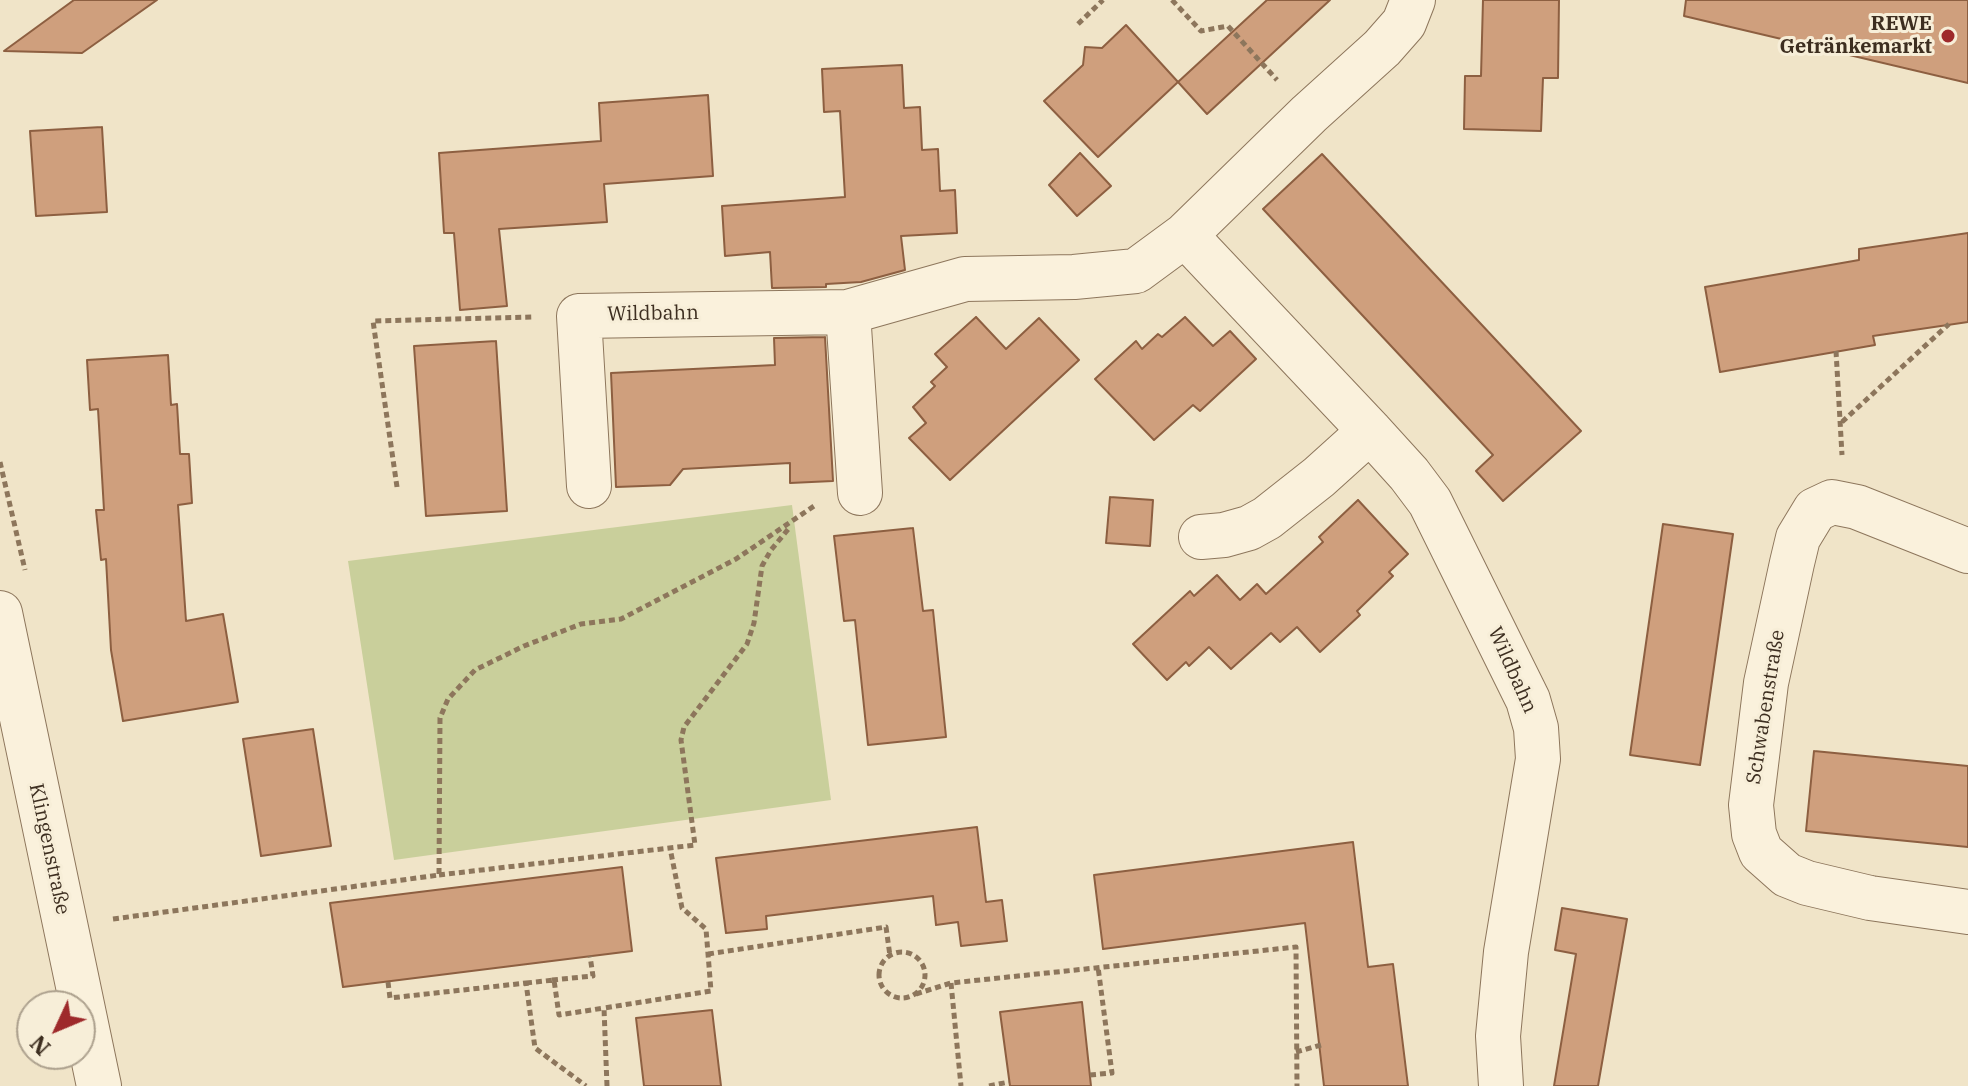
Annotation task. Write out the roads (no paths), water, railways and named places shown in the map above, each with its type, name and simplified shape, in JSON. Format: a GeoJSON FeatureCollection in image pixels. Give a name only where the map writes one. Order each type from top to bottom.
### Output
{"type":"FeatureCollection","features":[{"type":"Feature","properties":{"kind":"street","name":"Wildbahn"},"geometry":{"type":"LineString","coordinates":[[589,486],[579,316],[848,312],[965,279],[1074,277],[1136,271],[1185,235],[1382,48],[1404,23],[1413,0]]}},
{"type":"Feature","properties":{"kind":"street","name":"Wildbahn"},"geometry":{"type":"LineString","coordinates":[[1185,235],[1370,431],[1430,502],[1528,700],[1536,728],[1538,759],[1503,980],[1498,1036],[1501,1086]]}},
{"type":"Feature","properties":{"kind":"street"},"geometry":{"type":"LineString","coordinates":[[848,312],[860,493]]}},
{"type":"Feature","properties":{"kind":"street"},"geometry":{"type":"LineString","coordinates":[[1201,537],[1236,531],[1267,518],[1370,431]]}},
{"type":"Feature","properties":{"kind":"street","name":"Schwabenstraße"},"geometry":{"type":"LineString","coordinates":[[1968,551],[1880,515],[1843,504],[1832,502],[1815,510],[1798,538],[1766,683],[1751,805],[1754,834],[1761,852],[1787,875],[1870,898],[1968,912]]}},
{"type":"Feature","properties":{"kind":"street","name":"Klingenstraße"},"geometry":{"type":"LineString","coordinates":[[0,613],[11,721],[99,1086]]}},
{"type":"Feature","properties":{"kind":"place","name":"REWE Getränkemarkt"},"geometry":{"type":"Point","coordinates":[1948,36]}}]}
